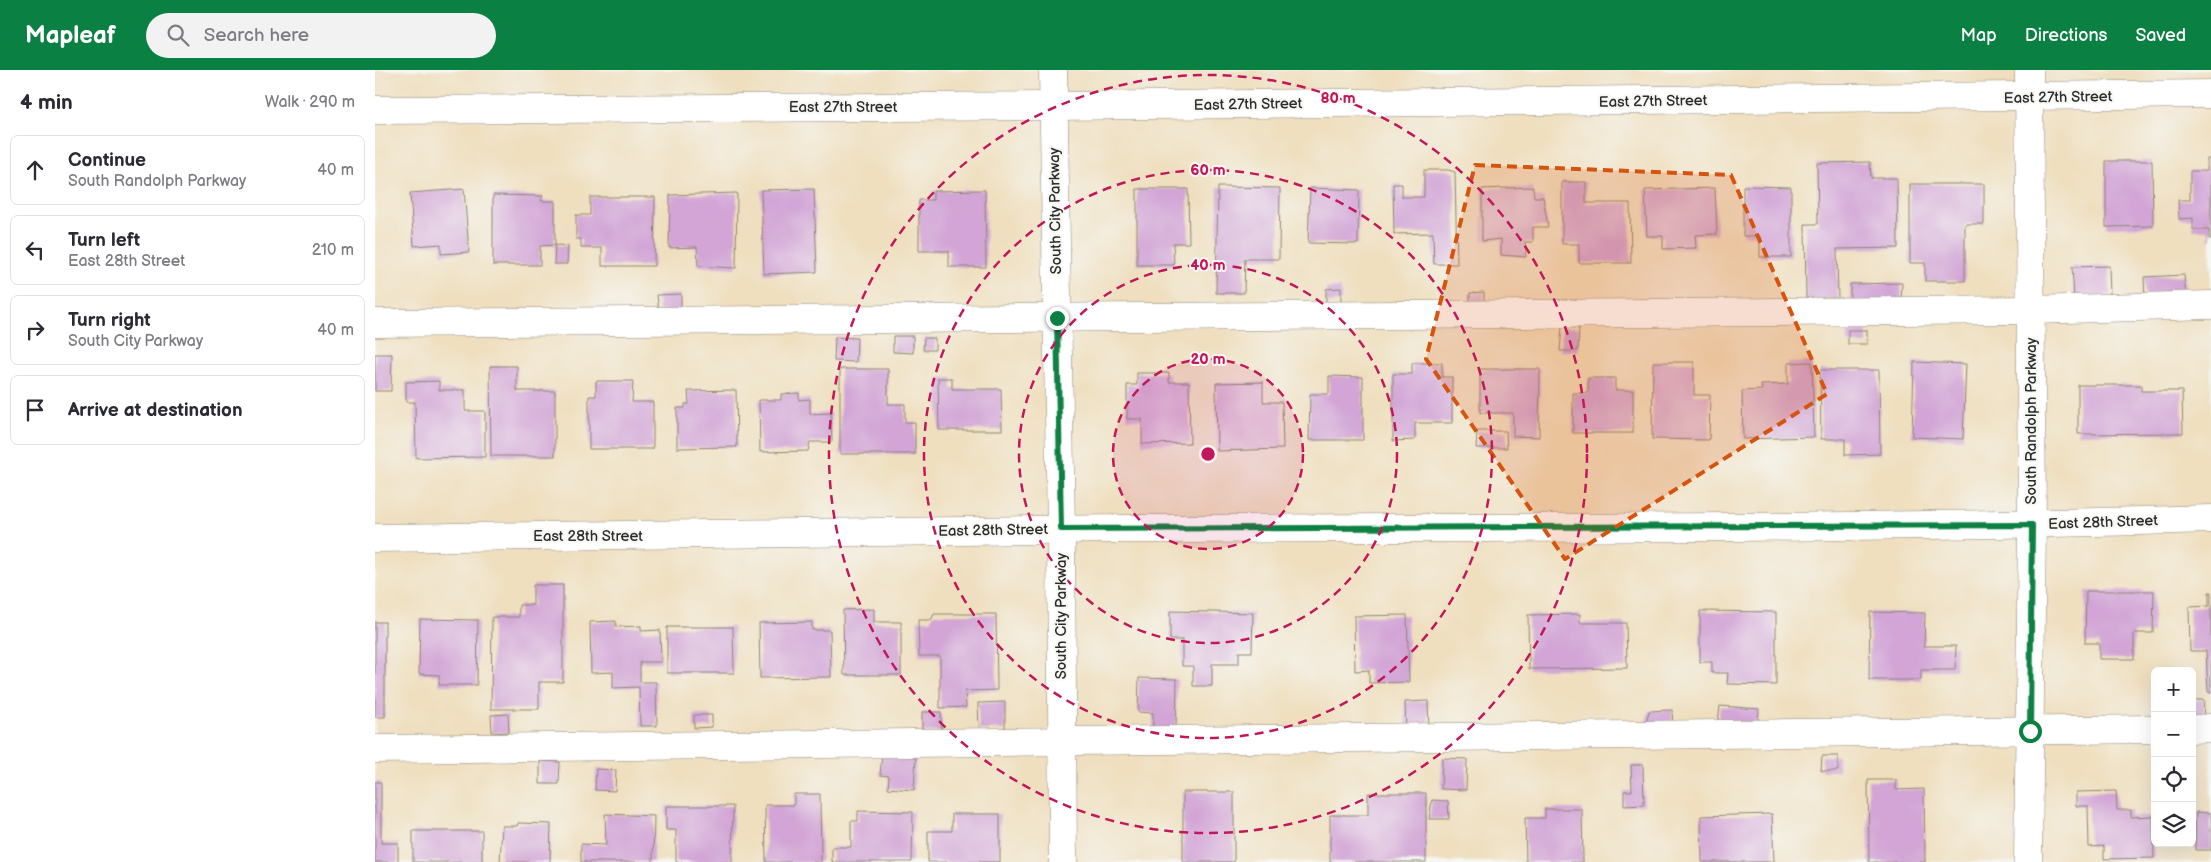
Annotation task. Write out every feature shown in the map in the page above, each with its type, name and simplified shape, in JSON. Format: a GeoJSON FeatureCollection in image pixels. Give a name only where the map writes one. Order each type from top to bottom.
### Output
{"type":"FeatureCollection","features":[{"type":"Feature","properties":{"kind":"street","name":"South City Parkway"},"geometry":{"type":"LineString","coordinates":[[1053,70],[1061,529],[1063,862]]}},
{"type":"Feature","properties":{"kind":"street","name":"South Randolph Parkway"},"geometry":{"type":"LineString","coordinates":[[2028,862],[2032,525],[2029,70]]}},
{"type":"Feature","properties":{"kind":"street","name":"East 27th Street"},"geometry":{"type":"LineString","coordinates":[[375,110],[1053,106],[2211,94]]}},
{"type":"Feature","properties":{"kind":"street"},"geometry":{"type":"LineString","coordinates":[[375,322],[2031,310],[2211,304]]}},
{"type":"Feature","properties":{"kind":"street","name":"East 28th Street"},"geometry":{"type":"LineString","coordinates":[[375,538],[608,537],[1061,529],[2032,525],[2211,519]]}},
{"type":"Feature","properties":{"kind":"street"},"geometry":{"type":"LineString","coordinates":[[2196,729],[2211,728]]}},
{"type":"Feature","properties":{"kind":"street"},"geometry":{"type":"LineString","coordinates":[[375,749],[2151,729]]}},
{"type":"Feature","properties":{"kind":"highlighted area"},"geometry":{"type":"Polygon","coordinates":[[[1475,165],[1731,175],[1827,394],[1565,559],[1426,359],[1475,165]]]}},
{"type":"Feature","properties":{"kind":"building"},"geometry":{"type":"Polygon","coordinates":[[[2207,159],[2211,159],[2211,239],[2209,239],[2209,230],[2193,230],[2193,218],[2179,219],[2178,200],[2190,200],[2190,171],[2207,171],[2207,159]]]}},
{"type":"Feature","properties":{"kind":"building"},"geometry":{"type":"Polygon","coordinates":[[[2106,161],[2152,161],[2153,226],[2106,227],[2106,161]]]}},
{"type":"Feature","properties":{"kind":"building"},"geometry":{"type":"Polygon","coordinates":[[[1870,162],[1871,178],[1897,178],[1898,248],[1837,249],[1838,300],[1806,300],[1805,224],[1818,224],[1817,163],[1870,162]]]}},
{"type":"Feature","properties":{"kind":"building"},"geometry":{"type":"Polygon","coordinates":[[[1424,170],[1448,170],[1455,172],[1457,264],[1434,264],[1433,233],[1394,234],[1393,184],[1402,184],[1402,197],[1424,197],[1424,170]]]}},
{"type":"Feature","properties":{"kind":"building"},"geometry":{"type":"Polygon","coordinates":[[[1562,182],[1586,182],[1586,203],[1630,203],[1631,263],[1579,263],[1579,244],[1562,244],[1562,182]]]}},
{"type":"Feature","properties":{"kind":"building"},"geometry":{"type":"Polygon","coordinates":[[[1910,184],[1984,184],[1984,224],[1965,224],[1965,281],[1925,281],[1925,263],[1910,263],[1910,184]]]}},
{"type":"Feature","properties":{"kind":"building"},"geometry":{"type":"Polygon","coordinates":[[[1743,186],[1791,187],[1791,257],[1760,257],[1760,236],[1743,236],[1743,186]]]}},
{"type":"Feature","properties":{"kind":"building"},"geometry":{"type":"Polygon","coordinates":[[[1218,187],[1280,188],[1279,259],[1245,259],[1244,293],[1216,293],[1218,187]]]}},
{"type":"Feature","properties":{"kind":"building"},"geometry":{"type":"Polygon","coordinates":[[[1533,187],[1534,197],[1543,197],[1548,227],[1533,227],[1533,242],[1525,242],[1526,257],[1501,255],[1501,239],[1482,241],[1482,189],[1533,187]]]}},
{"type":"Feature","properties":{"kind":"building"},"geometry":{"type":"Polygon","coordinates":[[[1310,188],[1359,190],[1358,244],[1308,243],[1310,188]]]}},
{"type":"Feature","properties":{"kind":"building"},"geometry":{"type":"Polygon","coordinates":[[[1715,188],[1717,234],[1695,235],[1696,248],[1663,249],[1663,236],[1647,236],[1645,190],[1715,188]]]}},
{"type":"Feature","properties":{"kind":"building"},"geometry":{"type":"Polygon","coordinates":[[[464,189],[469,252],[441,254],[441,244],[414,246],[410,193],[464,189]]]}},
{"type":"Feature","properties":{"kind":"building"},"geometry":{"type":"Polygon","coordinates":[[[814,189],[817,272],[764,274],[761,190],[814,189]]]}},
{"type":"Feature","properties":{"kind":"building"},"geometry":{"type":"Polygon","coordinates":[[[1137,189],[1188,189],[1189,243],[1173,243],[1174,265],[1137,265],[1137,189]]]}},
{"type":"Feature","properties":{"kind":"building"},"geometry":{"type":"Polygon","coordinates":[[[985,190],[986,267],[949,267],[949,251],[919,251],[919,200],[933,200],[933,191],[985,190]]]}},
{"type":"Feature","properties":{"kind":"building"},"geometry":{"type":"Polygon","coordinates":[[[737,193],[736,268],[698,266],[697,247],[669,248],[670,195],[737,193]]]}},
{"type":"Feature","properties":{"kind":"building"},"geometry":{"type":"Polygon","coordinates":[[[493,195],[543,196],[541,201],[555,201],[555,245],[540,246],[540,265],[493,265],[493,195]]]}},
{"type":"Feature","properties":{"kind":"building"},"geometry":{"type":"Polygon","coordinates":[[[590,197],[655,197],[654,266],[602,266],[602,248],[581,248],[581,239],[576,239],[576,215],[590,215],[590,197]]]}},
{"type":"Feature","properties":{"kind":"building"},"geometry":{"type":"Polygon","coordinates":[[[555,245],[568,246],[567,264],[554,264],[555,245]]]}},
{"type":"Feature","properties":{"kind":"building"},"geometry":{"type":"Polygon","coordinates":[[[2109,266],[2110,295],[2074,297],[2072,267],[2109,266]]]}},
{"type":"Feature","properties":{"kind":"building"},"geometry":{"type":"Polygon","coordinates":[[[2184,275],[2186,298],[2145,299],[2144,277],[2184,275]]]}},
{"type":"Feature","properties":{"kind":"building"},"geometry":{"type":"Polygon","coordinates":[[[1902,283],[1901,304],[1850,304],[1850,284],[1902,283]]]}},
{"type":"Feature","properties":{"kind":"building"},"geometry":{"type":"Polygon","coordinates":[[[1341,288],[1341,302],[1326,303],[1326,289],[1341,288]]]}},
{"type":"Feature","properties":{"kind":"building"},"geometry":{"type":"Polygon","coordinates":[[[1484,292],[1484,302],[1470,302],[1470,293],[1484,292]]]}},
{"type":"Feature","properties":{"kind":"building"},"geometry":{"type":"Polygon","coordinates":[[[681,294],[681,312],[659,311],[657,295],[681,294]]]}},
{"type":"Feature","properties":{"kind":"building"},"geometry":{"type":"Polygon","coordinates":[[[1562,327],[1579,328],[1578,351],[1560,351],[1562,327]]]}},
{"type":"Feature","properties":{"kind":"building"},"geometry":{"type":"Polygon","coordinates":[[[1848,330],[1867,330],[1867,344],[1848,344],[1848,330]]]}},
{"type":"Feature","properties":{"kind":"building"},"geometry":{"type":"Polygon","coordinates":[[[893,336],[913,336],[913,353],[893,352],[893,336]]]}},
{"type":"Feature","properties":{"kind":"building"},"geometry":{"type":"Polygon","coordinates":[[[835,337],[857,338],[856,362],[834,361],[835,337]]]}},
{"type":"Feature","properties":{"kind":"building"},"geometry":{"type":"Polygon","coordinates":[[[924,338],[935,338],[935,350],[923,350],[924,338]]]}},
{"type":"Feature","properties":{"kind":"building"},"geometry":{"type":"Polygon","coordinates":[[[375,354],[392,354],[391,391],[375,391],[375,354]]]}},
{"type":"Feature","properties":{"kind":"building"},"geometry":{"type":"Polygon","coordinates":[[[1653,362],[1694,362],[1694,395],[1710,395],[1709,440],[1652,439],[1653,362]]]}},
{"type":"Feature","properties":{"kind":"building"},"geometry":{"type":"Polygon","coordinates":[[[1812,362],[1814,437],[1743,439],[1742,391],[1762,390],[1761,385],[1788,384],[1788,363],[1812,362]]]}},
{"type":"Feature","properties":{"kind":"building"},"geometry":{"type":"Polygon","coordinates":[[[1914,362],[1966,364],[1963,439],[1912,437],[1914,362]]]}},
{"type":"Feature","properties":{"kind":"building"},"geometry":{"type":"Polygon","coordinates":[[[1412,363],[1442,363],[1442,377],[1452,377],[1452,423],[1415,423],[1415,440],[1393,441],[1393,374],[1412,374],[1412,363]]]}},
{"type":"Feature","properties":{"kind":"building"},"geometry":{"type":"Polygon","coordinates":[[[490,366],[517,366],[517,391],[555,391],[555,456],[491,456],[490,366]]]}},
{"type":"Feature","properties":{"kind":"building"},"geometry":{"type":"Polygon","coordinates":[[[840,369],[888,369],[888,404],[905,404],[905,422],[915,422],[915,454],[840,454],[840,369]]]}},
{"type":"Feature","properties":{"kind":"building"},"geometry":{"type":"Polygon","coordinates":[[[1480,369],[1540,369],[1539,437],[1513,436],[1513,413],[1480,413],[1480,369]]]}},
{"type":"Feature","properties":{"kind":"building"},"geometry":{"type":"Polygon","coordinates":[[[1820,370],[1879,370],[1880,454],[1845,455],[1845,439],[1821,439],[1820,370]]]}},
{"type":"Feature","properties":{"kind":"building"},"geometry":{"type":"Polygon","coordinates":[[[1137,373],[1169,373],[1169,382],[1189,382],[1190,443],[1142,444],[1142,419],[1127,419],[1127,385],[1137,385],[1137,373]]]}},
{"type":"Feature","properties":{"kind":"building"},"geometry":{"type":"Polygon","coordinates":[[[1329,376],[1363,377],[1363,440],[1309,440],[1310,394],[1329,394],[1329,376]]]}},
{"type":"Feature","properties":{"kind":"building"},"geometry":{"type":"Polygon","coordinates":[[[938,378],[952,378],[952,389],[1001,389],[1002,430],[939,430],[938,378]]]}},
{"type":"Feature","properties":{"kind":"building"},"geometry":{"type":"Polygon","coordinates":[[[1588,378],[1615,378],[1615,390],[1633,390],[1633,433],[1573,433],[1573,393],[1588,393],[1588,378]]]}},
{"type":"Feature","properties":{"kind":"building"},"geometry":{"type":"Polygon","coordinates":[[[439,381],[439,390],[465,390],[465,411],[485,411],[485,457],[416,458],[415,402],[406,402],[406,382],[439,381]]]}},
{"type":"Feature","properties":{"kind":"building"},"geometry":{"type":"Polygon","coordinates":[[[596,381],[633,381],[632,402],[653,402],[653,449],[589,449],[589,396],[596,396],[596,381]]]}},
{"type":"Feature","properties":{"kind":"building"},"geometry":{"type":"Polygon","coordinates":[[[1263,382],[1263,402],[1282,402],[1283,449],[1217,451],[1216,383],[1263,382]]]}},
{"type":"Feature","properties":{"kind":"building"},"geometry":{"type":"Polygon","coordinates":[[[2078,385],[2141,385],[2141,391],[2182,391],[2183,433],[2078,434],[2078,385]]]}},
{"type":"Feature","properties":{"kind":"building"},"geometry":{"type":"Polygon","coordinates":[[[736,390],[737,447],[677,448],[677,408],[685,408],[685,404],[689,404],[688,391],[736,390]]]}},
{"type":"Feature","properties":{"kind":"building"},"geometry":{"type":"Polygon","coordinates":[[[799,393],[799,400],[810,399],[810,414],[831,413],[832,442],[810,442],[808,451],[760,452],[759,400],[781,400],[781,394],[799,393]]]}},
{"type":"Feature","properties":{"kind":"building"},"geometry":{"type":"Polygon","coordinates":[[[1477,431],[1506,431],[1507,448],[1476,448],[1477,431]]]}},
{"type":"Feature","properties":{"kind":"building"},"geometry":{"type":"Polygon","coordinates":[[[533,585],[563,585],[563,682],[539,682],[539,709],[491,709],[492,617],[519,617],[519,605],[533,605],[533,585]]]}},
{"type":"Feature","properties":{"kind":"building"},"geometry":{"type":"Polygon","coordinates":[[[2086,591],[2154,591],[2153,633],[2134,633],[2134,659],[2099,659],[2099,643],[2085,643],[2086,591]]]}},
{"type":"Feature","properties":{"kind":"building"},"geometry":{"type":"Polygon","coordinates":[[[2209,592],[2211,592],[2211,692],[2208,692],[2206,651],[2190,651],[2189,607],[2209,606],[2209,592]]]}},
{"type":"Feature","properties":{"kind":"building"},"geometry":{"type":"Polygon","coordinates":[[[874,609],[874,622],[901,622],[901,675],[844,675],[843,610],[874,609]]]}},
{"type":"Feature","properties":{"kind":"building"},"geometry":{"type":"Polygon","coordinates":[[[1170,611],[1253,613],[1252,652],[1239,652],[1239,664],[1212,664],[1212,686],[1193,686],[1193,666],[1182,666],[1182,640],[1170,640],[1170,611]]]}},
{"type":"Feature","properties":{"kind":"building"},"geometry":{"type":"Polygon","coordinates":[[[1700,611],[1776,612],[1776,685],[1727,684],[1728,673],[1712,673],[1712,662],[1700,662],[1700,611]]]}},
{"type":"Feature","properties":{"kind":"building"},"geometry":{"type":"Polygon","coordinates":[[[1870,612],[1925,613],[1924,646],[1956,646],[1955,670],[1921,670],[1921,680],[1869,680],[1870,612]]]}},
{"type":"Feature","properties":{"kind":"building"},"geometry":{"type":"Polygon","coordinates":[[[934,614],[996,614],[997,690],[965,691],[966,707],[940,708],[940,656],[919,656],[918,620],[931,620],[934,614]]]}},
{"type":"Feature","properties":{"kind":"building"},"geometry":{"type":"Polygon","coordinates":[[[1580,614],[1580,623],[1626,623],[1627,668],[1529,669],[1528,615],[1580,614]]]}},
{"type":"Feature","properties":{"kind":"building"},"geometry":{"type":"Polygon","coordinates":[[[1407,615],[1409,682],[1369,683],[1369,670],[1355,671],[1354,616],[1407,615]]]}},
{"type":"Feature","properties":{"kind":"building"},"geometry":{"type":"Polygon","coordinates":[[[420,619],[478,620],[477,685],[439,685],[439,675],[419,674],[420,619]]]}},
{"type":"Feature","properties":{"kind":"building"},"geometry":{"type":"Polygon","coordinates":[[[616,621],[616,627],[641,626],[641,631],[660,630],[661,662],[640,662],[640,682],[656,682],[657,726],[640,726],[639,687],[613,688],[613,672],[591,673],[590,622],[616,621]]]}},
{"type":"Feature","properties":{"kind":"building"},"geometry":{"type":"Polygon","coordinates":[[[375,622],[385,622],[385,717],[375,717],[375,622]]]}},
{"type":"Feature","properties":{"kind":"building"},"geometry":{"type":"Polygon","coordinates":[[[812,622],[812,630],[830,630],[831,677],[760,678],[759,623],[812,622]]]}},
{"type":"Feature","properties":{"kind":"building"},"geometry":{"type":"Polygon","coordinates":[[[667,627],[733,627],[734,673],[667,673],[667,627]]]}},
{"type":"Feature","properties":{"kind":"building"},"geometry":{"type":"Polygon","coordinates":[[[1139,678],[1177,679],[1176,728],[1153,728],[1153,713],[1138,712],[1139,678]]]}},
{"type":"Feature","properties":{"kind":"building"},"geometry":{"type":"Polygon","coordinates":[[[2196,700],[2204,700],[2203,720],[2196,719],[2196,700]]]}},
{"type":"Feature","properties":{"kind":"building"},"geometry":{"type":"Polygon","coordinates":[[[1428,701],[1429,732],[1406,733],[1405,702],[1428,701]]]}},
{"type":"Feature","properties":{"kind":"building"},"geometry":{"type":"Polygon","coordinates":[[[1005,702],[1005,730],[979,730],[978,703],[1005,702]]]}},
{"type":"Feature","properties":{"kind":"building"},"geometry":{"type":"Polygon","coordinates":[[[1720,706],[1759,709],[1758,724],[1718,721],[1720,706]]]}},
{"type":"Feature","properties":{"kind":"building"},"geometry":{"type":"Polygon","coordinates":[[[1672,710],[1673,725],[1645,726],[1649,711],[1672,710]]]}},
{"type":"Feature","properties":{"kind":"building"},"geometry":{"type":"Polygon","coordinates":[[[922,712],[941,712],[942,732],[922,732],[922,712]]]}},
{"type":"Feature","properties":{"kind":"building"},"geometry":{"type":"Polygon","coordinates":[[[508,714],[509,732],[492,733],[491,715],[508,714]]]}},
{"type":"Feature","properties":{"kind":"building"},"geometry":{"type":"Polygon","coordinates":[[[694,715],[712,715],[712,727],[694,728],[694,715]]]}},
{"type":"Feature","properties":{"kind":"building"},"geometry":{"type":"Polygon","coordinates":[[[882,755],[916,757],[914,790],[888,788],[889,776],[880,775],[882,755]]]}},
{"type":"Feature","properties":{"kind":"building"},"geometry":{"type":"Polygon","coordinates":[[[1822,756],[1838,756],[1838,771],[1821,771],[1822,756]]]}},
{"type":"Feature","properties":{"kind":"building"},"geometry":{"type":"Polygon","coordinates":[[[1442,758],[1467,759],[1466,790],[1441,789],[1442,758]]]}},
{"type":"Feature","properties":{"kind":"building"},"geometry":{"type":"Polygon","coordinates":[[[540,761],[560,762],[559,784],[540,784],[540,761]]]}},
{"type":"Feature","properties":{"kind":"building"},"geometry":{"type":"Polygon","coordinates":[[[1631,765],[1643,765],[1644,805],[1624,806],[1624,791],[1632,791],[1631,765]]]}},
{"type":"Feature","properties":{"kind":"building"},"geometry":{"type":"Polygon","coordinates":[[[596,769],[616,770],[615,791],[595,790],[596,769]]]}},
{"type":"Feature","properties":{"kind":"building"},"geometry":{"type":"Polygon","coordinates":[[[1868,780],[1896,780],[1896,790],[1924,789],[1925,862],[1869,862],[1868,780]]]}},
{"type":"Feature","properties":{"kind":"building"},"geometry":{"type":"Polygon","coordinates":[[[375,782],[381,782],[381,843],[398,843],[398,862],[375,862],[375,782]]]}},
{"type":"Feature","properties":{"kind":"building"},"geometry":{"type":"Polygon","coordinates":[[[2116,791],[2117,810],[2131,810],[2131,817],[2151,816],[2151,847],[2154,847],[2154,858],[2104,859],[2104,846],[2089,847],[2088,806],[2076,806],[2076,792],[2116,791]]]}},
{"type":"Feature","properties":{"kind":"building"},"geometry":{"type":"Polygon","coordinates":[[[1183,792],[1234,792],[1234,862],[1183,862],[1183,792]]]}},
{"type":"Feature","properties":{"kind":"building"},"geometry":{"type":"Polygon","coordinates":[[[1368,793],[1426,793],[1426,862],[1330,862],[1330,815],[1368,815],[1368,793]]]}},
{"type":"Feature","properties":{"kind":"building"},"geometry":{"type":"Polygon","coordinates":[[[794,794],[820,794],[821,862],[766,862],[765,805],[794,805],[794,794]]]}},
{"type":"Feature","properties":{"kind":"building"},"geometry":{"type":"Polygon","coordinates":[[[1432,800],[1448,801],[1449,819],[1429,819],[1432,800]]]}},
{"type":"Feature","properties":{"kind":"building"},"geometry":{"type":"Polygon","coordinates":[[[666,806],[733,806],[732,862],[676,862],[676,830],[666,830],[666,806]]]}},
{"type":"Feature","properties":{"kind":"building"},"geometry":{"type":"Polygon","coordinates":[[[1545,809],[1582,809],[1583,862],[1526,862],[1525,818],[1545,818],[1545,809]]]}},
{"type":"Feature","properties":{"kind":"building"},"geometry":{"type":"Polygon","coordinates":[[[858,811],[913,812],[912,862],[832,862],[832,847],[851,847],[851,821],[858,821],[858,811]]]}},
{"type":"Feature","properties":{"kind":"building"},"geometry":{"type":"Polygon","coordinates":[[[2196,812],[2211,813],[2211,850],[2195,850],[2196,812]]]}},
{"type":"Feature","properties":{"kind":"building"},"geometry":{"type":"Polygon","coordinates":[[[605,814],[654,816],[653,862],[581,862],[581,844],[606,845],[605,814]]]}},
{"type":"Feature","properties":{"kind":"building"},"geometry":{"type":"Polygon","coordinates":[[[952,814],[1000,814],[1000,862],[928,862],[928,831],[952,831],[952,814]]]}},
{"type":"Feature","properties":{"kind":"building"},"geometry":{"type":"Polygon","coordinates":[[[1772,814],[1774,862],[1702,862],[1701,816],[1772,814]]]}},
{"type":"Feature","properties":{"kind":"building"},"geometry":{"type":"Polygon","coordinates":[[[518,823],[551,824],[550,862],[500,862],[502,826],[517,826],[518,823]]]}},
{"type":"Feature","properties":{"kind":"building"},"geometry":{"type":"Polygon","coordinates":[[[413,831],[482,831],[482,862],[413,862],[413,831]]]}},
{"type":"Feature","properties":{"kind":"route"},"geometry":{"type":"LineString","coordinates":[[1057,318],[1061,529],[2032,525],[2030,731]]}}]}
